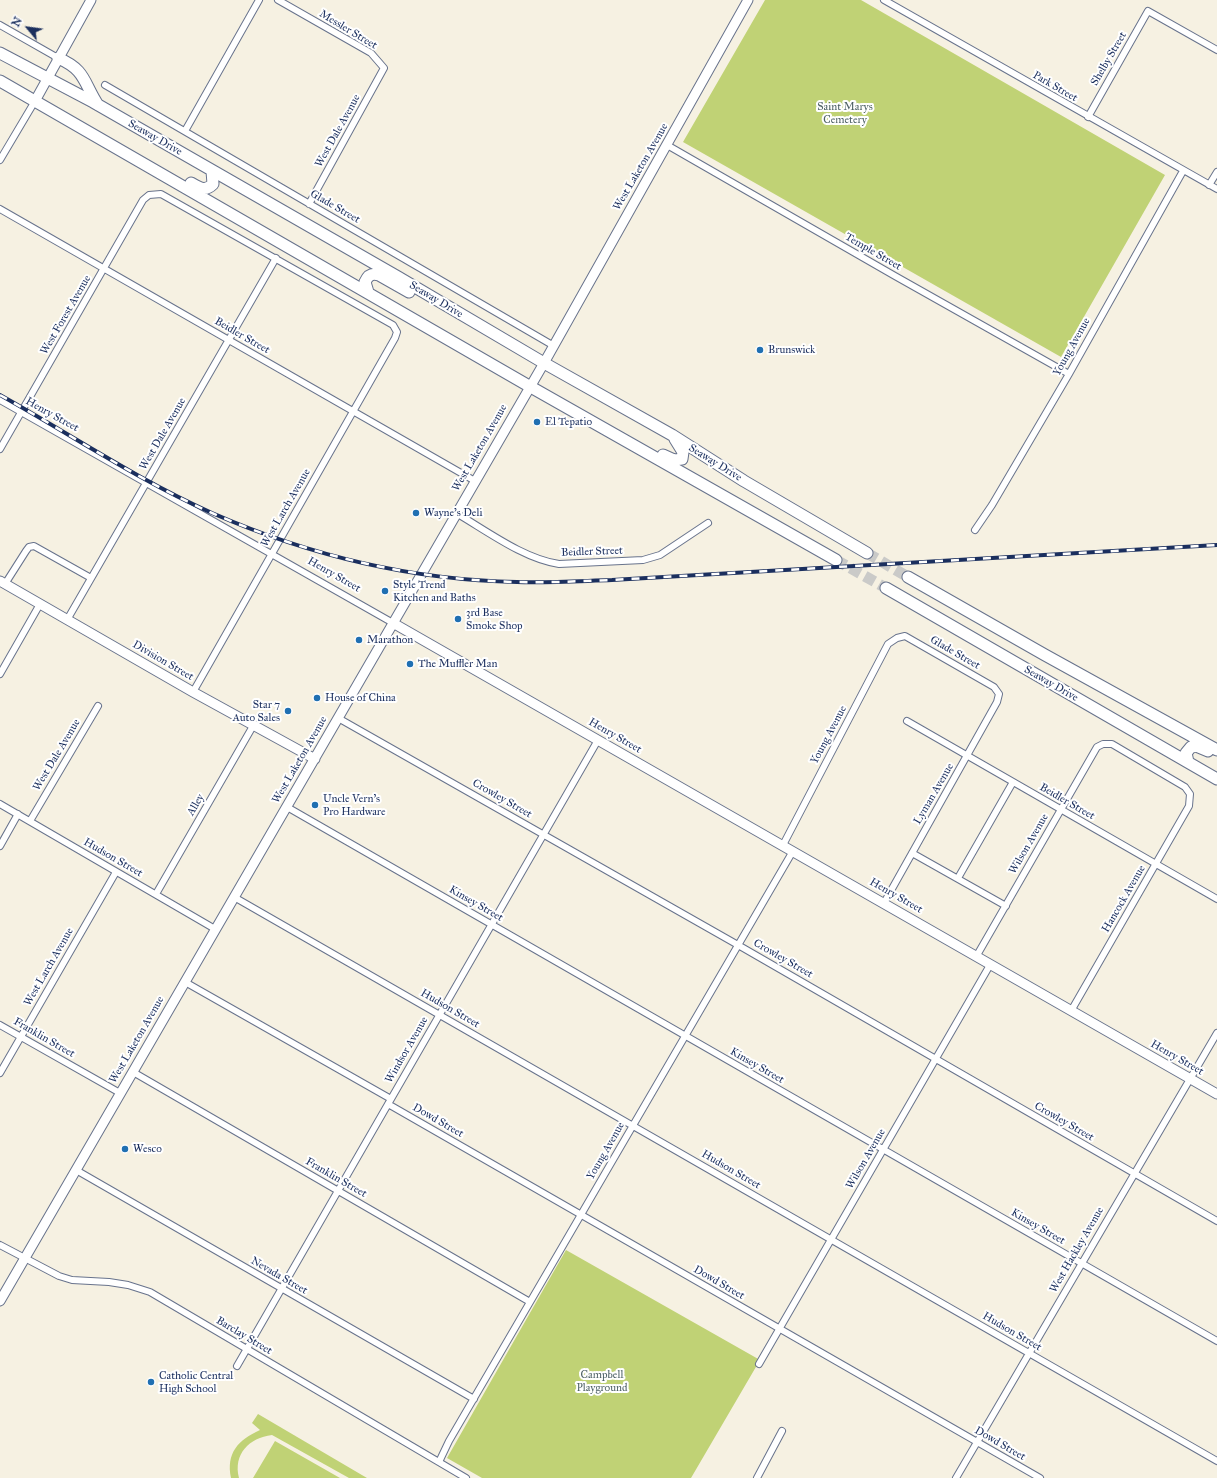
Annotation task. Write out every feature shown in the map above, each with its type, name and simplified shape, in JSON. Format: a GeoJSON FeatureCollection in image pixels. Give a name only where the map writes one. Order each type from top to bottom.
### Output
{"type":"FeatureCollection","features":[{"type":"Feature","properties":{"kind":"highway","name":"Seaway Drive"},"geometry":{"type":"LineString","coordinates":[[0,53],[98,105],[672,436],[744,482],[867,553]]}},
{"type":"Feature","properties":{"kind":"highway"},"geometry":{"type":"LineString","coordinates":[[58,58],[76,67],[83,76],[98,105]]}},
{"type":"Feature","properties":{"kind":"highway","name":"Seaway Drive"},"geometry":{"type":"LineString","coordinates":[[0,81],[529,386],[836,560]]}},
{"type":"Feature","properties":{"kind":"highway"},"geometry":{"type":"LineString","coordinates":[[54,111],[66,112],[203,189],[209,188],[213,184],[212,171]]}},
{"type":"Feature","properties":{"kind":"highway"},"geometry":{"type":"LineString","coordinates":[[368,292],[365,285],[366,279],[370,275],[379,275],[513,353],[527,353]]}},
{"type":"Feature","properties":{"kind":"highway"},"geometry":{"type":"LineString","coordinates":[[546,395],[560,396],[674,460],[682,459],[683,452],[679,443],[672,436]]}},
{"type":"Feature","properties":{"kind":"highway","name":"Seaway Drive"},"geometry":{"type":"LineString","coordinates":[[908,576],[1045,655],[1217,750]]}},
{"type":"Feature","properties":{"kind":"highway","name":"Seaway Drive"},"geometry":{"type":"LineString","coordinates":[[886,588],[1217,779]]}},
{"type":"Feature","properties":{"kind":"highway"},"geometry":{"type":"LineString","coordinates":[[1188,762],[1186,753],[1191,747],[1196,746],[1202,748],[1217,756]]}},
{"type":"Feature","properties":{"kind":"main road"},"geometry":{"type":"LineString","coordinates":[[35,101],[91,0]]}},
{"type":"Feature","properties":{"kind":"main road","name":"West Laketon Avenue"},"geometry":{"type":"LineString","coordinates":[[0,1301],[394,623],[529,386],[554,346],[748,0]]}},
{"type":"Feature","properties":{"kind":"main road","name":"Division Street"},"geometry":{"type":"LineString","coordinates":[[2,583],[192,692],[315,759]]}},
{"type":"Feature","properties":{"kind":"main road","name":"Henry Street"},"geometry":{"type":"LineString","coordinates":[[394,623],[793,850],[1071,1012],[1217,1094]]}},
{"type":"Feature","properties":{"kind":"street"},"geometry":{"type":"LineString","coordinates":[[185,131],[259,0]]}},
{"type":"Feature","properties":{"kind":"street","name":"Messler Street"},"geometry":{"type":"LineString","coordinates":[[278,0],[371,53],[384,68]]}},
{"type":"Feature","properties":{"kind":"street","name":"Park Street"},"geometry":{"type":"LineString","coordinates":[[884,0],[1182,171],[1217,189]]}},
{"type":"Feature","properties":{"kind":"street","name":"Shelby Street"},"geometry":{"type":"LineString","coordinates":[[1088,117],[1148,11],[1217,50]]}},
{"type":"Feature","properties":{"kind":"street"},"geometry":{"type":"LineString","coordinates":[[0,25],[58,58]]}},
{"type":"Feature","properties":{"kind":"street","name":"West Dale Avenue"},"geometry":{"type":"LineString","coordinates":[[310,204],[384,68]]}},
{"type":"Feature","properties":{"kind":"street","name":"Glade Street"},"geometry":{"type":"LineString","coordinates":[[105,85],[554,346]]}},
{"type":"Feature","properties":{"kind":"street"},"geometry":{"type":"LineString","coordinates":[[0,160],[35,101]]}},
{"type":"Feature","properties":{"kind":"street","name":"Temple Street"},"geometry":{"type":"LineString","coordinates":[[667,145],[1069,374]]}},
{"type":"Feature","properties":{"kind":"street","name":"Young Avenue"},"geometry":{"type":"LineString","coordinates":[[975,530],[992,505],[1069,374],[1182,171]]}},
{"type":"Feature","properties":{"kind":"street"},"geometry":{"type":"LineString","coordinates":[[1209,185],[1217,172]]}},
{"type":"Feature","properties":{"kind":"street","name":"West Forest Avenue"},"geometry":{"type":"LineString","coordinates":[[0,450],[143,200],[153,194],[161,194],[276,258]]}},
{"type":"Feature","properties":{"kind":"street","name":"Beidler Street"},"geometry":{"type":"LineString","coordinates":[[0,210],[475,481]]}},
{"type":"Feature","properties":{"kind":"street","name":"West Dale Avenue"},"geometry":{"type":"LineString","coordinates":[[67,620],[276,258]]}},
{"type":"Feature","properties":{"kind":"street","name":"West Larch Avenue"},"geometry":{"type":"LineString","coordinates":[[192,692],[354,411],[397,332],[396,328],[390,322],[276,258]]}},
{"type":"Feature","properties":{"kind":"street","name":"Henry Street"},"geometry":{"type":"LineString","coordinates":[[0,400],[394,623]]}},
{"type":"Feature","properties":{"kind":"street","name":"Beidler Street"},"geometry":{"type":"LineString","coordinates":[[456,513],[526,553],[548,562],[559,564],[648,558],[660,555],[708,523]]}},
{"type":"Feature","properties":{"kind":"street"},"geometry":{"type":"LineString","coordinates":[[2,583],[29,547],[34,546],[91,578]]}},
{"type":"Feature","properties":{"kind":"street"},"geometry":{"type":"LineString","coordinates":[[0,674],[40,604]]}},
{"type":"Feature","properties":{"kind":"street","name":"Glade Street"},"geometry":{"type":"LineString","coordinates":[[897,638],[905,636],[994,687],[999,694]]}},
{"type":"Feature","properties":{"kind":"street","name":"Young Avenue"},"geometry":{"type":"LineString","coordinates":[[782,845],[888,644],[897,638]]}},
{"type":"Feature","properties":{"kind":"street","name":"Lyman Avenue"},"geometry":{"type":"LineString","coordinates":[[884,903],[997,702],[999,694]]}},
{"type":"Feature","properties":{"kind":"street","name":"West Dale Avenue"},"geometry":{"type":"LineString","coordinates":[[30,821],[98,706]]}},
{"type":"Feature","properties":{"kind":"street","name":"Crowley Street"},"geometry":{"type":"LineString","coordinates":[[338,718],[738,944],[1217,1221]]}},
{"type":"Feature","properties":{"kind":"street","name":"Beidler Street"},"geometry":{"type":"LineString","coordinates":[[907,722],[1217,899]]}},
{"type":"Feature","properties":{"kind":"street","name":"Alley"},"geometry":{"type":"LineString","coordinates":[[156,894],[253,726]]}},
{"type":"Feature","properties":{"kind":"street","name":"Windsor Avenue"},"geometry":{"type":"LineString","coordinates":[[238,1366],[439,1014],[598,740]]}},
{"type":"Feature","properties":{"kind":"street","name":"Wilson Avenue"},"geometry":{"type":"LineString","coordinates":[[976,956],[1095,751],[1103,744],[1112,744],[1185,787],[1190,794]]}},
{"type":"Feature","properties":{"kind":"street"},"geometry":{"type":"LineString","coordinates":[[958,878],[1013,782]]}},
{"type":"Feature","properties":{"kind":"street","name":"Hancock Avenue"},"geometry":{"type":"LineString","coordinates":[[1071,1012],[1189,806],[1190,794]]}},
{"type":"Feature","properties":{"kind":"street","name":"Hudson Street"},"geometry":{"type":"LineString","coordinates":[[0,804],[215,929]]}},
{"type":"Feature","properties":{"kind":"street","name":"Kinsey Street"},"geometry":{"type":"LineString","coordinates":[[287,807],[1217,1341]]}},
{"type":"Feature","properties":{"kind":"street"},"geometry":{"type":"LineString","coordinates":[[0,846],[18,814]]}},
{"type":"Feature","properties":{"kind":"street","name":"Young Avenue"},"geometry":{"type":"LineString","coordinates":[[439,1462],[632,1125],[793,850]]}},
{"type":"Feature","properties":{"kind":"street"},"geometry":{"type":"LineString","coordinates":[[912,853],[1006,906]]}},
{"type":"Feature","properties":{"kind":"street","name":"West Larch Avenue"},"geometry":{"type":"LineString","coordinates":[[0,1073],[116,872]]}},
{"type":"Feature","properties":{"kind":"street","name":"Hudson Street"},"geometry":{"type":"LineString","coordinates":[[234,897],[1217,1461]]}},
{"type":"Feature","properties":{"kind":"street","name":"Wilson Avenue"},"geometry":{"type":"LineString","coordinates":[[759,1364],[990,965]]}},
{"type":"Feature","properties":{"kind":"street","name":"Dowd Street"},"geometry":{"type":"LineString","coordinates":[[185,982],[779,1329],[1040,1478]]}},
{"type":"Feature","properties":{"kind":"street","name":"Franklin Street"},"geometry":{"type":"LineString","coordinates":[[0,1025],[120,1093]]}},
{"type":"Feature","properties":{"kind":"street","name":"West Hackley Avenue"},"geometry":{"type":"LineString","coordinates":[[956,1478],[1217,1033]]}},
{"type":"Feature","properties":{"kind":"street","name":"Franklin Street"},"geometry":{"type":"LineString","coordinates":[[133,1072],[530,1302]]}},
{"type":"Feature","properties":{"kind":"street","name":"Nevada Street"},"geometry":{"type":"LineString","coordinates":[[76,1170],[474,1399]]}},
{"type":"Feature","properties":{"kind":"street","name":"Barclay Street"},"geometry":{"type":"LineString","coordinates":[[0,1244],[46,1271],[72,1280],[109,1282],[128,1285],[150,1292],[466,1478]]}},
{"type":"Feature","properties":{"kind":"street"},"geometry":{"type":"LineString","coordinates":[[757,1478],[782,1431]]}},
{"type":"Feature","properties":{"kind":"green space","name":"Saint Marys Cemetery"},"geometry":{"type":"Polygon","coordinates":[[[765,0],[861,0],[1165,175],[1061,357],[683,142],[765,0]]]}},
{"type":"Feature","properties":{"kind":"green space","name":"Campbell Playground"},"geometry":{"type":"Polygon","coordinates":[[[566,1250],[760,1360],[691,1478],[482,1478],[447,1458],[566,1250]]]}},
{"type":"Feature","properties":{"kind":"green space"},"geometry":{"type":"Polygon","coordinates":[[[258,1414],[367,1478],[349,1478],[272,1435],[256,1440],[245,1449],[238,1462],[239,1478],[231,1478],[230,1461],[232,1454],[235,1448],[245,1438],[260,1430],[252,1423],[258,1414]]]}},
{"type":"Feature","properties":{"kind":"green space"},"geometry":{"type":"Polygon","coordinates":[[[275,1441],[340,1478],[253,1478],[275,1441]]]}},
{"type":"Feature","properties":{"kind":"tunnel"},"geometry":{"type":"LineString","coordinates":[[867,553],[908,577]]}},
{"type":"Feature","properties":{"kind":"tunnel"},"geometry":{"type":"LineString","coordinates":[[836,560],[886,588]]}},
{"type":"Feature","properties":{"kind":"railway"},"geometry":{"type":"LineString","coordinates":[[0,395],[158,486],[212,513],[248,528],[323,553],[400,570],[439,576],[517,582],[612,580],[1217,545]]}},
{"type":"Feature","properties":{"kind":"place","name":"Brunswick"},"geometry":{"type":"Point","coordinates":[760,350]}},
{"type":"Feature","properties":{"kind":"place","name":"El Tepatio"},"geometry":{"type":"Point","coordinates":[537,422]}},
{"type":"Feature","properties":{"kind":"place","name":"Wayne's Deli"},"geometry":{"type":"Point","coordinates":[416,513]}},
{"type":"Feature","properties":{"kind":"place","name":"Style Trend Kitchen and Baths"},"geometry":{"type":"Point","coordinates":[385,591]}},
{"type":"Feature","properties":{"kind":"place","name":"3rd Base Smoke Shop"},"geometry":{"type":"Point","coordinates":[458,619]}},
{"type":"Feature","properties":{"kind":"place","name":"Marathon"},"geometry":{"type":"Point","coordinates":[359,640]}},
{"type":"Feature","properties":{"kind":"place","name":"The Muffler Man"},"geometry":{"type":"Point","coordinates":[410,664]}},
{"type":"Feature","properties":{"kind":"place","name":"House of China"},"geometry":{"type":"Point","coordinates":[317,698]}},
{"type":"Feature","properties":{"kind":"place","name":"Star 7 Auto Sales"},"geometry":{"type":"Point","coordinates":[288,711]}},
{"type":"Feature","properties":{"kind":"place","name":"Uncle Vern's Pro Hardware"},"geometry":{"type":"Point","coordinates":[315,805]}},
{"type":"Feature","properties":{"kind":"place","name":"Wesco"},"geometry":{"type":"Point","coordinates":[125,1149]}},
{"type":"Feature","properties":{"kind":"place","name":"Catholic Central High School"},"geometry":{"type":"Point","coordinates":[151,1382]}}]}
